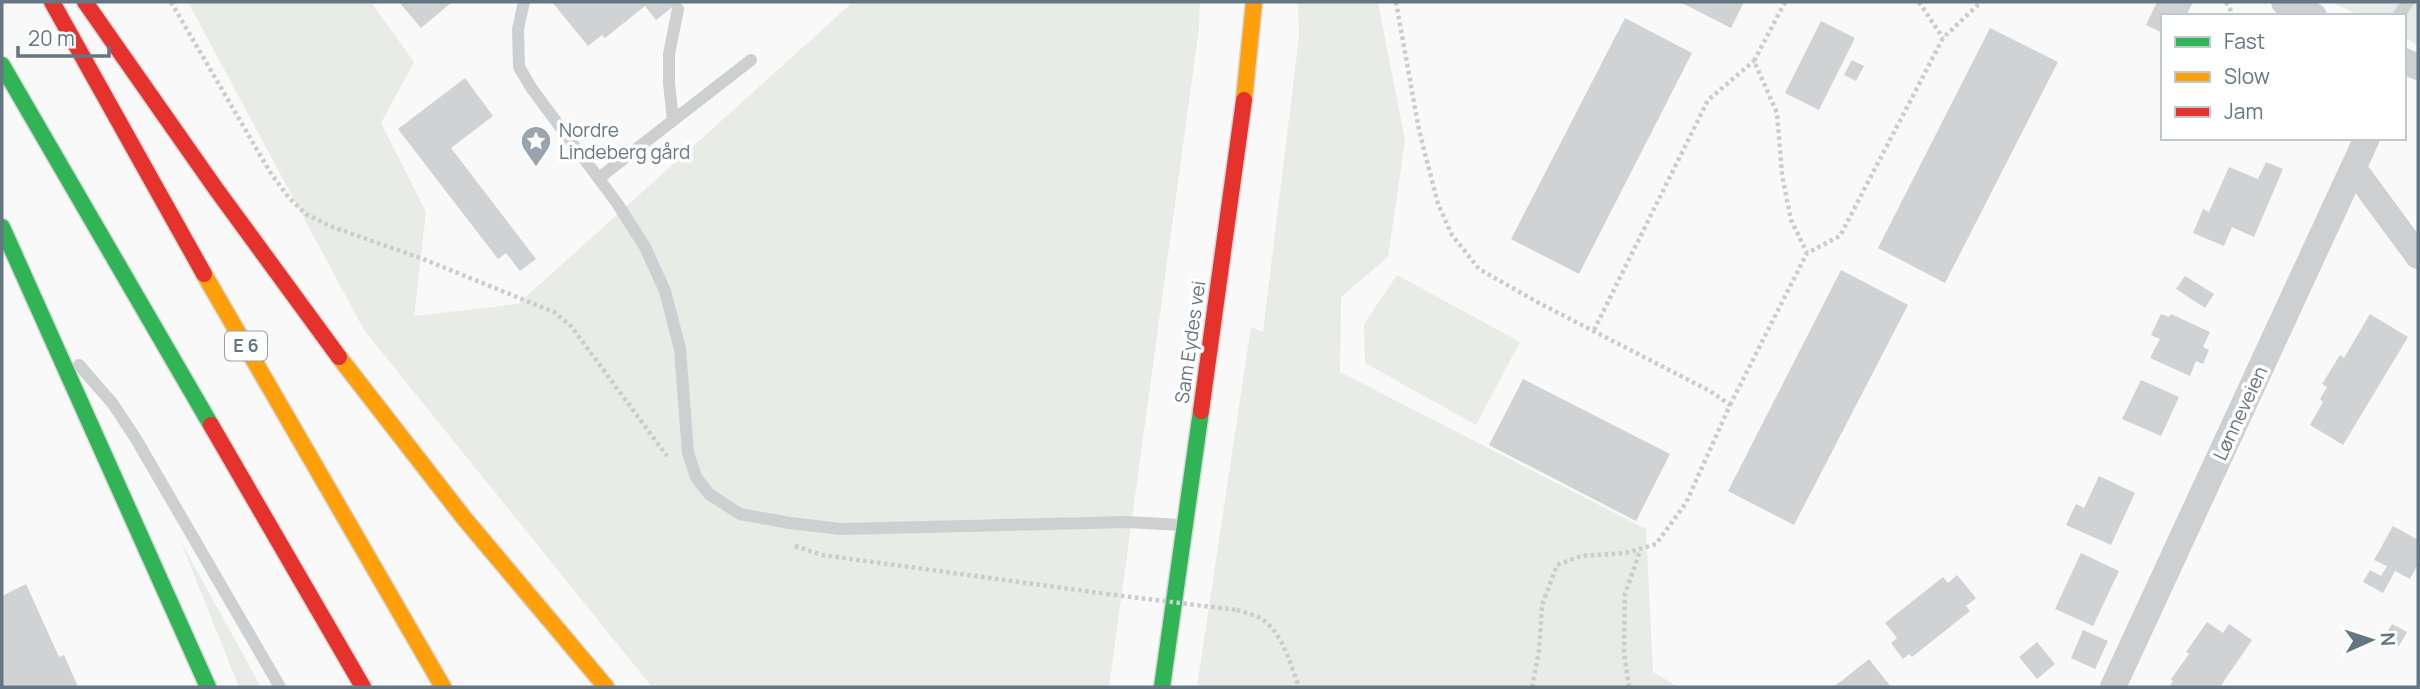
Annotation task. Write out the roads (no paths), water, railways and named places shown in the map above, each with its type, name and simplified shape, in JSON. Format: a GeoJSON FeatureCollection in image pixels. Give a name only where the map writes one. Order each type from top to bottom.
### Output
{"type":"FeatureCollection","features":[{"type":"Feature","properties":{"kind":"main road","name":"E 6"},"geometry":{"type":"LineString","coordinates":[[52,2],[204,274],[443,687]]}},
{"type":"Feature","properties":{"kind":"main road"},"geometry":{"type":"LineString","coordinates":[[85,2],[170,126],[309,317],[444,493],[606,687]]}},
{"type":"Feature","properties":{"kind":"main road","name":"Sam Eydes vei"},"geometry":{"type":"LineString","coordinates":[[1162,687],[1240,135],[1254,2]]}},
{"type":"Feature","properties":{"kind":"main road"},"geometry":{"type":"LineString","coordinates":[[2,65],[363,687]]}},
{"type":"Feature","properties":{"kind":"main road"},"geometry":{"type":"LineString","coordinates":[[2,227],[208,687]]}},
{"type":"Feature","properties":{"kind":"street"},"geometry":{"type":"LineString","coordinates":[[2284,2],[2310,14]]}},
{"type":"Feature","properties":{"kind":"street","name":"Lønneveien"},"geometry":{"type":"LineString","coordinates":[[2113,687],[2366,140]]}},
{"type":"Feature","properties":{"kind":"street"},"geometry":{"type":"LineString","coordinates":[[2354,169],[2418,256]]}},
{"type":"Feature","properties":{"kind":"lane"},"geometry":{"type":"LineString","coordinates":[[524,2],[518,29],[519,67],[645,247],[668,300],[680,349],[691,466],[709,494],[740,514],[841,529],[1127,522],[1185,526]]}},
{"type":"Feature","properties":{"kind":"lane"},"geometry":{"type":"LineString","coordinates":[[673,120],[669,54],[678,9]]}},
{"type":"Feature","properties":{"kind":"lane"},"geometry":{"type":"LineString","coordinates":[[599,178],[751,60]]}},
{"type":"Feature","properties":{"kind":"lane"},"geometry":{"type":"LineString","coordinates":[[54,341],[88,374],[113,404],[136,439],[280,687]]}},
{"type":"Feature","properties":{"kind":"place","name":"Nordre Lindeberg gård"},"geometry":{"type":"Point","coordinates":[536,168]}}]}
